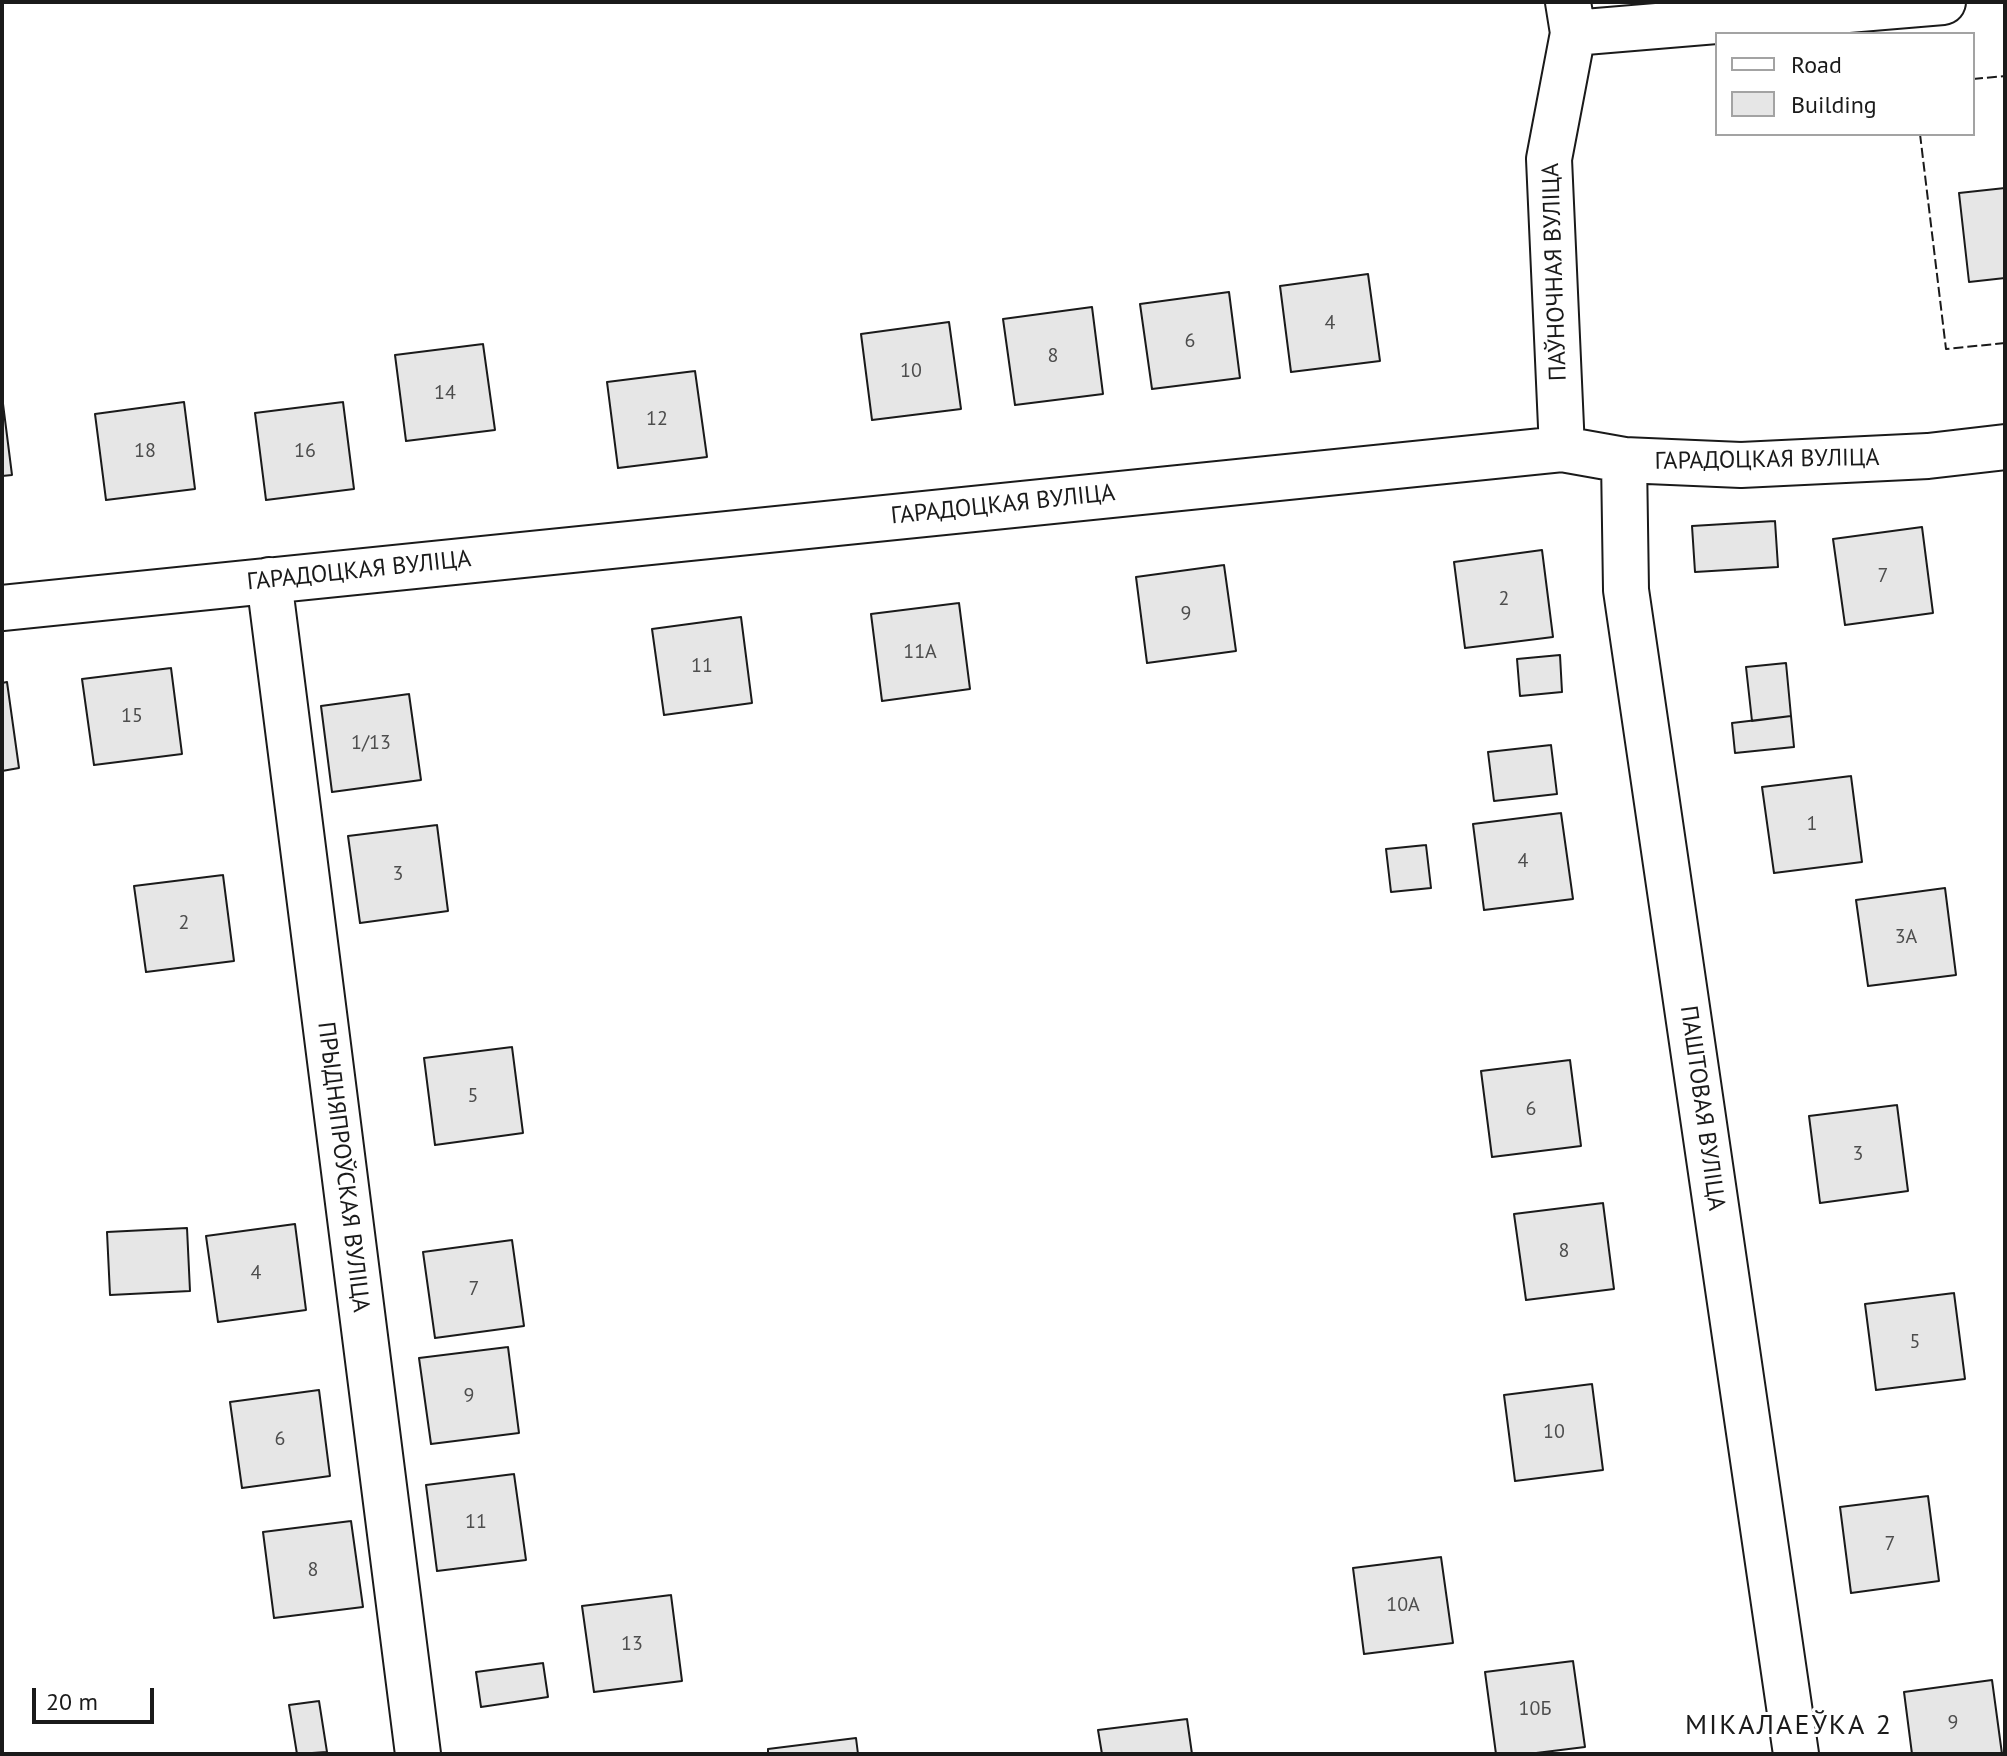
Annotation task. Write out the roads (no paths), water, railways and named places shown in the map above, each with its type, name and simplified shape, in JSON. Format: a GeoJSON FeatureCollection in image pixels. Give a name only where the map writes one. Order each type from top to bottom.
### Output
{"type":"FeatureCollection","features":[{"type":"Feature","properties":{"kind":"street"},"geometry":{"type":"LineString","coordinates":[[1570,18],[1943,2]]}},
{"type":"Feature","properties":{"kind":"street","name":"ПАЎНОЧНАЯ ВУЛІЦА"},"geometry":{"type":"LineString","coordinates":[[1562,449],[1549,159],[1570,18]]}},
{"type":"Feature","properties":{"kind":"street","name":"ГАРАДОЦКАЯ ВУЛІЦА"},"geometry":{"type":"LineString","coordinates":[[2,608],[1562,449],[1624,460],[1741,465],[1928,456],[2005,447]]}},
{"type":"Feature","properties":{"kind":"street","name":"ПАШТОВАЯ ВУЛІЦА"},"geometry":{"type":"LineString","coordinates":[[1624,460],[1626,590],[1796,1754]]}},
{"type":"Feature","properties":{"kind":"street","name":"ПРЫДНЯПРОЎСКАЯ ВУЛІЦА"},"geometry":{"type":"LineString","coordinates":[[269,580],[418,1754]]}},
{"type":"Feature","properties":{"kind":"district","name":"МІКАЛАЕЎКА 2"},"geometry":{"type":"Point","coordinates":[1789,1726]}}]}
